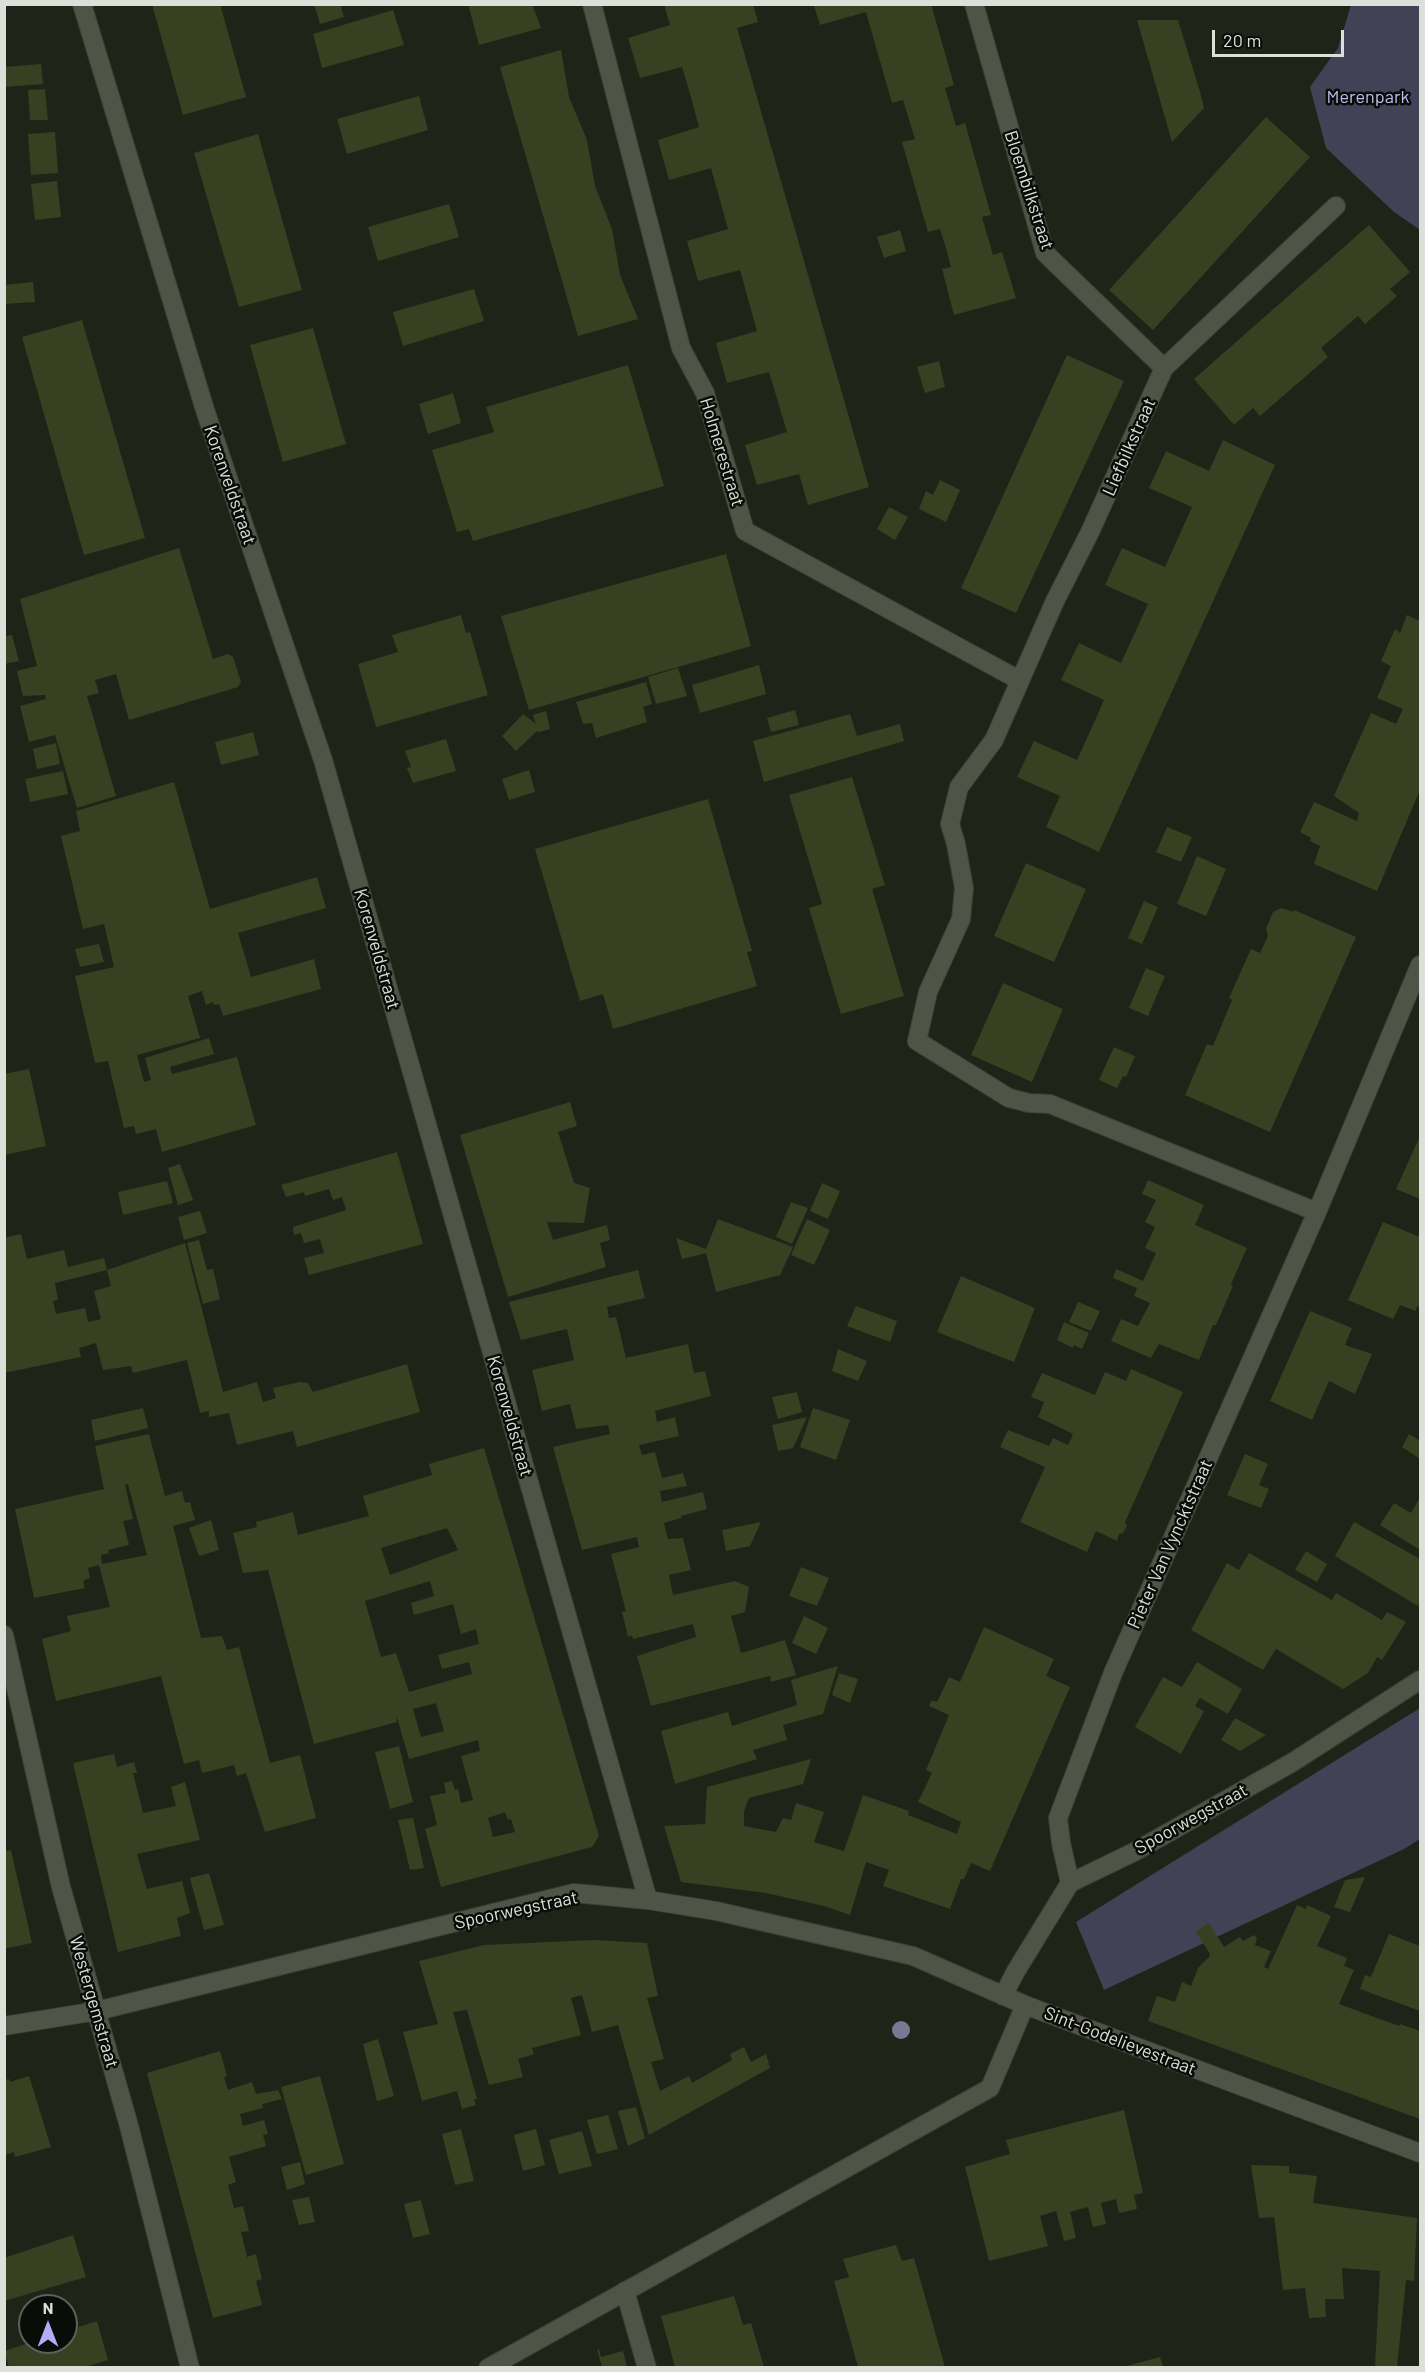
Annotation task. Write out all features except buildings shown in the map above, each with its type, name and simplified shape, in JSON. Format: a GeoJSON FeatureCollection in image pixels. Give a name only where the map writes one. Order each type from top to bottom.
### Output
{"type":"FeatureCollection","features":[{"type":"Feature","properties":{"kind":"street","name":"Korenveldstraat"},"geometry":{"type":"LineString","coordinates":[[82,4],[205,410],[323,760],[648,1900]]}},
{"type":"Feature","properties":{"kind":"street","name":"Holmerestraat"},"geometry":{"type":"LineString","coordinates":[[592,4],[681,348],[705,393],[745,531],[1019,680]]}},
{"type":"Feature","properties":{"kind":"street","name":"Bloembilkstraat"},"geometry":{"type":"LineString","coordinates":[[974,4],[1045,253],[1164,368]]}},
{"type":"Feature","properties":{"kind":"street","name":"Liefbilkstraat"},"geometry":{"type":"LineString","coordinates":[[1317,1212],[1050,1104],[1029,1103],[1009,1098],[917,1041],[927,992],[961,919],[964,888],[950,824],[959,787],[994,740],[1019,680],[1090,532],[1164,368],[1336,206]]}},
{"type":"Feature","properties":{"kind":"street","name":"Pieter Van Vyncktstraat"},"geometry":{"type":"LineString","coordinates":[[1070,1883],[1060,1843],[1058,1818],[1113,1673],[1317,1212],[1420,965]]}},
{"type":"Feature","properties":{"kind":"street","name":"Westergemstraat"},"geometry":{"type":"LineString","coordinates":[[4,1635],[62,1887],[132,2137],[190,2367]]}},
{"type":"Feature","properties":{"kind":"street","name":"Spoorwegstraat"},"geometry":{"type":"LineString","coordinates":[[1070,1883],[1134,1852],[1293,1762],[1420,1680]]}},
{"type":"Feature","properties":{"kind":"street"},"geometry":{"type":"LineString","coordinates":[[1003,1996],[1070,1883]]}},
{"type":"Feature","properties":{"kind":"street","name":"Spoorwegstraat"},"geometry":{"type":"LineString","coordinates":[[4,2026],[97,2011],[574,1893],[648,1900],[716,1911],[913,1956],[1025,2005]]}},
{"type":"Feature","properties":{"kind":"street","name":"Sint-Godelievestraat"},"geometry":{"type":"LineString","coordinates":[[489,2367],[990,2088],[1025,2005],[1420,2153]]}},
{"type":"Feature","properties":{"kind":"street"},"geometry":{"type":"LineString","coordinates":[[625,2290],[647,2367]]}},
{"type":"Feature","properties":{"kind":"green space","name":"Merenpark"},"geometry":{"type":"Polygon","coordinates":[[[1351,5],[1420,5],[1420,230],[1394,212],[1326,148],[1310,87],[1338,48],[1351,5]]]}},
{"type":"Feature","properties":{"kind":"green space"},"geometry":{"type":"Polygon","coordinates":[[[1420,1708],[1420,1839],[1404,1849],[1104,1990],[1076,1922],[1420,1708]]]}}]}
